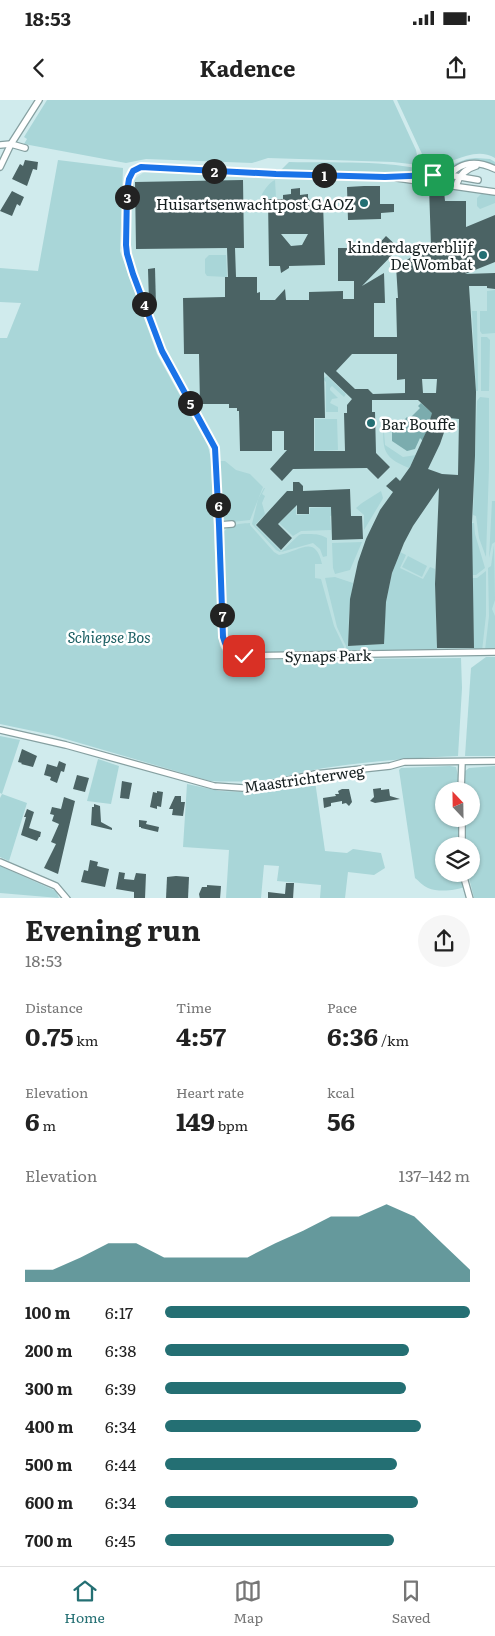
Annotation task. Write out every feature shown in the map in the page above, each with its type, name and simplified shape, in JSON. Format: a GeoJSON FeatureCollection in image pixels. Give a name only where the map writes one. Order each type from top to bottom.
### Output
{"type":"FeatureCollection","features":[{"type":"Feature","properties":{"kind":"street"},"geometry":{"type":"LineString","coordinates":[[0,167],[11,144],[39,100]]}},
{"type":"Feature","properties":{"kind":"street"},"geometry":{"type":"LineString","coordinates":[[0,145],[11,144],[25,148]]}},
{"type":"Feature","properties":{"kind":"street","name":"Synaps Park"},"geometry":{"type":"LineString","coordinates":[[482,164],[473,163],[459,167],[449,175],[385,177],[262,174],[155,167],[132,169],[127,192],[126,245],[133,274],[162,351],[215,448],[223,637],[227,650],[235,656],[495,652]]}},
{"type":"Feature","properties":{"kind":"street"},"geometry":{"type":"LineString","coordinates":[[456,186],[459,177],[469,168],[482,164],[495,170]]}},
{"type":"Feature","properties":{"kind":"street"},"geometry":{"type":"LineString","coordinates":[[443,185],[449,175],[478,180]]}},
{"type":"Feature","properties":{"kind":"street","name":"Synaps Park"},"geometry":{"type":"LineString","coordinates":[[385,177],[495,192]]}},
{"type":"Feature","properties":{"kind":"street"},"geometry":{"type":"LineString","coordinates":[[219,525],[232,524]]}},
{"type":"Feature","properties":{"kind":"street","name":"Maastrichterweg"},"geometry":{"type":"LineString","coordinates":[[0,730],[66,745],[214,786],[243,788],[262,786],[315,774],[390,766],[404,762],[495,761]]}},
{"type":"Feature","properties":{"kind":"street"},"geometry":{"type":"LineString","coordinates":[[461,782],[462,762]]}},
{"type":"Feature","properties":{"kind":"street"},"geometry":{"type":"LineString","coordinates":[[0,862],[56,886],[67,898]]}},
{"type":"Feature","properties":{"kind":"street"},"geometry":{"type":"LineString","coordinates":[[465,882],[470,898]]}},
{"type":"Feature","properties":{"kind":"shaded area"},"geometry":{"type":"Polygon","coordinates":[[[144,172],[383,180],[418,183],[495,195],[495,650],[340,653],[228,640],[223,517],[217,445],[165,351],[129,247],[133,183],[144,172]]]}},
{"type":"Feature","properties":{"kind":"shaded area"},"geometry":{"type":"Polygon","coordinates":[[[421,403],[430,411],[433,411],[423,441],[420,438],[415,449],[407,451],[392,441],[392,426],[395,429],[407,417],[409,419],[420,408],[418,406],[421,403]]]}},
{"type":"Feature","properties":{"kind":"green space"},"geometry":{"type":"Polygon","coordinates":[[[47,100],[393,100],[416,150],[419,165],[393,162],[268,158],[252,163],[146,159],[126,163],[24,144],[27,139],[24,137],[47,100]]]}},
{"type":"Feature","properties":{"kind":"green space"},"geometry":{"type":"Polygon","coordinates":[[[397,100],[495,100],[495,158],[487,155],[470,155],[437,166],[428,167],[397,100]]]}},
{"type":"Feature","properties":{"kind":"green space"},"geometry":{"type":"Polygon","coordinates":[[[467,159],[490,159],[495,162],[495,166],[478,161],[435,173],[435,171],[467,159]]]}},
{"type":"Feature","properties":{"kind":"green space","name":"Schiepse Bos"},"geometry":{"type":"Polygon","coordinates":[[[58,160],[123,168],[120,251],[157,354],[208,446],[211,459],[218,631],[220,646],[226,657],[236,660],[461,658],[462,688],[458,756],[358,763],[264,780],[241,782],[210,781],[52,735],[0,724],[0,338],[7,338],[21,303],[0,302],[0,268],[38,271],[58,160]]]}},
{"type":"Feature","properties":{"kind":"green space"},"geometry":{"type":"Polygon","coordinates":[[[289,162],[396,165],[413,167],[430,171],[431,173],[281,170],[289,162]]]}},
{"type":"Feature","properties":{"kind":"green space"},"geometry":{"type":"Polygon","coordinates":[[[275,180],[276,198],[261,199],[262,193],[275,180]]]}},
{"type":"Feature","properties":{"kind":"green space"},"geometry":{"type":"Polygon","coordinates":[[[481,194],[495,195],[495,203],[480,209],[477,206],[477,198],[481,194]]]}},
{"type":"Feature","properties":{"kind":"green space"},"geometry":{"type":"Polygon","coordinates":[[[209,255],[226,255],[227,277],[207,276],[205,273],[205,259],[209,255]]]}},
{"type":"Feature","properties":{"kind":"green space"},"geometry":{"type":"Polygon","coordinates":[[[495,290],[495,333],[482,334],[480,331],[480,311],[487,311],[487,291],[495,290]]]}},
{"type":"Feature","properties":{"kind":"green space"},"geometry":{"type":"Polygon","coordinates":[[[472,311],[477,311],[478,391],[476,391],[472,311]]]}},
{"type":"Feature","properties":{"kind":"green space"},"geometry":{"type":"Polygon","coordinates":[[[481,337],[487,337],[490,340],[489,391],[481,391],[481,337]]]}},
{"type":"Feature","properties":{"kind":"green space"},"geometry":{"type":"Polygon","coordinates":[[[327,376],[346,394],[344,397],[332,386],[330,388],[338,398],[332,399],[330,403],[338,407],[338,412],[326,412],[326,382],[323,379],[327,376]]]}},
{"type":"Feature","properties":{"kind":"green space"},"geometry":{"type":"Polygon","coordinates":[[[480,397],[489,398],[486,557],[479,538],[476,516],[473,515],[477,401],[480,397]]]}},
{"type":"Feature","properties":{"kind":"green space"},"geometry":{"type":"Polygon","coordinates":[[[383,418],[385,445],[403,457],[416,455],[409,468],[399,464],[388,455],[385,449],[383,436],[383,418]]]}},
{"type":"Feature","properties":{"kind":"green space"},"geometry":{"type":"Polygon","coordinates":[[[315,419],[337,419],[338,450],[315,451],[315,419]]]}},
{"type":"Feature","properties":{"kind":"green space"},"geometry":{"type":"Polygon","coordinates":[[[219,461],[225,461],[236,470],[250,474],[263,487],[250,520],[232,522],[223,519],[221,513],[219,461]]]}},
{"type":"Feature","properties":{"kind":"green space"},"geometry":{"type":"Polygon","coordinates":[[[264,488],[262,494],[265,496],[262,503],[265,514],[255,525],[280,552],[252,524],[258,499],[264,488]]]}},
{"type":"Feature","properties":{"kind":"green space"},"geometry":{"type":"Polygon","coordinates":[[[381,491],[383,498],[364,530],[364,515],[356,508],[381,491]]]}},
{"type":"Feature","properties":{"kind":"green space"},"geometry":{"type":"Polygon","coordinates":[[[492,501],[495,501],[495,542],[492,544],[489,558],[492,501]]]}},
{"type":"Feature","properties":{"kind":"green space"},"geometry":{"type":"Polygon","coordinates":[[[296,507],[296,515],[310,514],[310,508],[331,507],[334,515],[330,516],[331,530],[301,531],[293,536],[279,523],[296,507]]]}},
{"type":"Feature","properties":{"kind":"green space"},"geometry":{"type":"Polygon","coordinates":[[[250,523],[274,552],[279,555],[306,547],[315,549],[322,564],[315,564],[315,578],[321,579],[334,626],[344,647],[344,652],[239,653],[230,647],[226,640],[221,536],[230,527],[237,524],[250,523]]]}},
{"type":"Feature","properties":{"kind":"green space"},"geometry":{"type":"Polygon","coordinates":[[[472,523],[474,523],[475,534],[485,568],[476,575],[472,575],[472,523]]]}},
{"type":"Feature","properties":{"kind":"green space"},"geometry":{"type":"Polygon","coordinates":[[[302,534],[312,534],[327,538],[327,556],[323,557],[320,549],[313,543],[281,552],[302,534]]]}},
{"type":"Feature","properties":{"kind":"green space"},"geometry":{"type":"Polygon","coordinates":[[[362,542],[350,570],[335,574],[332,543],[362,542]]]}},
{"type":"Feature","properties":{"kind":"green space"},"geometry":{"type":"Polygon","coordinates":[[[494,545],[495,600],[492,609],[495,616],[495,650],[485,650],[489,616],[488,568],[491,566],[494,545]]]}},
{"type":"Feature","properties":{"kind":"green space"},"geometry":{"type":"Polygon","coordinates":[[[400,552],[406,555],[400,568],[423,579],[430,567],[435,569],[437,650],[462,651],[346,652],[346,646],[337,627],[325,578],[335,577],[353,583],[349,612],[348,646],[383,644],[386,602],[392,573],[400,552]]]}},
{"type":"Feature","properties":{"kind":"green space"},"geometry":{"type":"Polygon","coordinates":[[[408,556],[427,566],[422,577],[402,567],[408,556]]]}},
{"type":"Feature","properties":{"kind":"green space"},"geometry":{"type":"Polygon","coordinates":[[[486,571],[486,615],[482,651],[468,651],[468,649],[474,648],[472,578],[477,578],[486,571]]]}},
{"type":"Feature","properties":{"kind":"green space"},"geometry":{"type":"Polygon","coordinates":[[[486,657],[495,657],[495,756],[465,756],[471,668],[486,657]]]}},
{"type":"Feature","properties":{"kind":"green space"},"geometry":{"type":"Polygon","coordinates":[[[0,736],[20,740],[2,794],[0,793],[0,736]]]}},
{"type":"Feature","properties":{"kind":"green space"},"geometry":{"type":"Polygon","coordinates":[[[98,759],[119,766],[111,804],[87,801],[98,759]]]}},
{"type":"Feature","properties":{"kind":"green space"},"geometry":{"type":"Polygon","coordinates":[[[495,766],[495,898],[474,898],[470,882],[480,882],[480,837],[465,837],[465,828],[480,828],[480,782],[465,782],[464,772],[469,768],[495,766]]]}},
{"type":"Feature","properties":{"kind":"green space"},"geometry":{"type":"Polygon","coordinates":[[[456,767],[458,782],[435,782],[435,828],[459,828],[460,837],[435,837],[435,882],[463,882],[464,887],[451,890],[436,890],[426,887],[415,878],[399,770],[401,768],[456,767]]]}},
{"type":"Feature","properties":{"kind":"green space"},"geometry":{"type":"Polygon","coordinates":[[[315,781],[325,851],[347,853],[353,849],[381,853],[385,868],[374,875],[348,872],[345,898],[320,898],[321,885],[277,881],[279,866],[264,865],[261,898],[226,898],[229,850],[183,847],[187,784],[220,791],[250,792],[315,781]]]}},
{"type":"Feature","properties":{"kind":"green space"},"geometry":{"type":"Polygon","coordinates":[[[2,794],[27,803],[9,861],[0,857],[0,798],[2,794]]]}},
{"type":"Feature","properties":{"kind":"green space"},"geometry":{"type":"Polygon","coordinates":[[[0,866],[56,891],[59,898],[0,893],[0,866]]]}},
{"type":"Feature","properties":{"kind":"building"},"geometry":{"type":"Polygon","coordinates":[[[25,160],[38,162],[37,170],[33,169],[27,186],[12,179],[20,164],[23,166],[25,160]]]}},
{"type":"Feature","properties":{"kind":"building"},"geometry":{"type":"Polygon","coordinates":[[[243,180],[244,248],[235,248],[236,277],[257,277],[257,293],[260,292],[260,300],[275,300],[285,289],[286,300],[309,300],[309,292],[343,291],[343,299],[354,299],[354,281],[338,281],[338,248],[375,248],[386,236],[399,248],[362,286],[384,273],[385,303],[374,303],[374,337],[397,337],[396,298],[398,298],[396,266],[431,246],[429,187],[444,191],[445,201],[466,201],[466,227],[495,215],[495,262],[465,274],[495,273],[495,289],[487,288],[487,286],[469,286],[476,392],[472,523],[474,648],[437,648],[435,584],[439,488],[413,526],[392,573],[386,602],[384,644],[348,646],[350,599],[358,562],[366,539],[380,510],[393,492],[386,486],[396,477],[400,481],[410,467],[426,432],[432,413],[418,400],[372,400],[372,412],[375,412],[376,453],[390,467],[378,479],[367,468],[293,469],[282,481],[270,469],[287,450],[284,450],[284,431],[272,431],[272,451],[240,451],[239,411],[237,411],[237,408],[229,408],[229,404],[200,404],[199,354],[184,354],[183,298],[225,297],[225,277],[228,277],[227,248],[136,249],[135,182],[243,180]],[[352,354],[336,371],[355,389],[368,389],[373,394],[405,393],[405,379],[397,380],[397,354],[352,354]],[[324,372],[325,418],[314,418],[314,451],[345,451],[344,413],[347,413],[347,405],[352,399],[324,372]],[[422,379],[423,393],[436,393],[437,379],[422,379]],[[449,418],[440,444],[428,469],[442,474],[458,475],[459,419],[449,418]]]}},
{"type":"Feature","properties":{"kind":"building","name":"Huisartsenwachtpost GAOZ"},"geometry":{"type":"Polygon","coordinates":[[[380,186],[380,204],[394,204],[394,212],[381,213],[381,219],[348,220],[347,187],[380,186]]]}},
{"type":"Feature","properties":{"kind":"building"},"geometry":{"type":"Polygon","coordinates":[[[300,188],[300,195],[308,194],[311,202],[323,202],[325,265],[289,266],[289,268],[281,273],[280,266],[269,266],[268,199],[283,199],[283,195],[291,194],[291,189],[300,188]],[[281,234],[291,246],[302,245],[308,234],[281,234]]]}},
{"type":"Feature","properties":{"kind":"building"},"geometry":{"type":"Polygon","coordinates":[[[12,191],[24,197],[20,206],[17,204],[12,216],[0,211],[12,191]]]}},
{"type":"Feature","properties":{"kind":"building"},"geometry":{"type":"Polygon","coordinates":[[[155,268],[156,306],[151,306],[149,302],[148,269],[155,268]]]}},
{"type":"Feature","properties":{"kind":"building"},"geometry":{"type":"Polygon","coordinates":[[[293,482],[299,482],[303,486],[303,491],[350,489],[351,516],[362,516],[363,539],[332,540],[331,507],[309,507],[309,514],[297,514],[297,505],[278,524],[292,538],[281,550],[256,525],[287,491],[293,491],[293,482]]]}},
{"type":"Feature","properties":{"kind":"building"},"geometry":{"type":"Polygon","coordinates":[[[22,749],[37,756],[33,767],[18,762],[22,749]]]}},
{"type":"Feature","properties":{"kind":"building"},"geometry":{"type":"Polygon","coordinates":[[[59,761],[66,764],[64,772],[61,771],[57,783],[50,780],[51,777],[44,775],[47,764],[57,767],[59,761]]]}},
{"type":"Feature","properties":{"kind":"building"},"geometry":{"type":"Polygon","coordinates":[[[77,775],[89,778],[85,792],[73,789],[77,775]]]}},
{"type":"Feature","properties":{"kind":"building"},"geometry":{"type":"Polygon","coordinates":[[[122,781],[132,783],[129,799],[120,798],[122,781]]]}},
{"type":"Feature","properties":{"kind":"building"},"geometry":{"type":"Polygon","coordinates":[[[381,788],[381,790],[389,789],[390,796],[400,799],[375,803],[370,801],[374,797],[373,789],[381,788]]]}},
{"type":"Feature","properties":{"kind":"building"},"geometry":{"type":"Polygon","coordinates":[[[349,789],[352,802],[349,806],[346,803],[342,804],[342,801],[331,803],[331,806],[324,808],[323,798],[336,796],[335,794],[339,794],[338,791],[349,789]]]}},
{"type":"Feature","properties":{"kind":"building"},"geometry":{"type":"Polygon","coordinates":[[[157,791],[163,792],[161,807],[157,806],[157,809],[150,807],[153,792],[157,793],[157,791]]]}},
{"type":"Feature","properties":{"kind":"building"},"geometry":{"type":"Polygon","coordinates":[[[175,796],[181,796],[181,802],[185,802],[183,816],[172,815],[173,809],[169,809],[175,796]]]}},
{"type":"Feature","properties":{"kind":"building"},"geometry":{"type":"Polygon","coordinates":[[[64,797],[75,801],[58,874],[44,868],[56,844],[51,842],[59,824],[52,821],[54,815],[50,814],[52,807],[61,809],[64,797]]]}},
{"type":"Feature","properties":{"kind":"building"},"geometry":{"type":"Polygon","coordinates":[[[94,804],[100,806],[101,822],[112,828],[112,830],[91,825],[92,807],[94,807],[94,804]]]}},
{"type":"Feature","properties":{"kind":"building"},"geometry":{"type":"Polygon","coordinates":[[[27,809],[34,812],[29,828],[41,832],[37,841],[21,835],[27,809]]]}},
{"type":"Feature","properties":{"kind":"building"},"geometry":{"type":"Polygon","coordinates":[[[139,820],[147,821],[146,824],[159,827],[158,832],[139,827],[139,820]]]}},
{"type":"Feature","properties":{"kind":"building"},"geometry":{"type":"Polygon","coordinates":[[[90,860],[98,862],[97,866],[109,869],[105,887],[81,882],[84,870],[88,871],[90,860]]]}},
{"type":"Feature","properties":{"kind":"building"},"geometry":{"type":"Polygon","coordinates":[[[119,872],[125,873],[124,879],[134,880],[136,873],[146,874],[145,898],[134,898],[134,892],[116,889],[119,872]]]}},
{"type":"Feature","properties":{"kind":"building"},"geometry":{"type":"Polygon","coordinates":[[[167,877],[189,877],[188,898],[166,898],[167,877]]]}},
{"type":"Feature","properties":{"kind":"building"},"geometry":{"type":"Polygon","coordinates":[[[286,883],[294,883],[293,898],[268,898],[268,892],[285,894],[286,883]]]}},
{"type":"Feature","properties":{"kind":"building"},"geometry":{"type":"Polygon","coordinates":[[[207,885],[221,886],[220,898],[200,898],[199,894],[202,887],[207,887],[207,885]]]}},
{"type":"Feature","properties":{"kind":"place","name":"Huisartsenwachtpost GAOZ"},"geometry":{"type":"Point","coordinates":[364,203]}},
{"type":"Feature","properties":{"kind":"place","name":"kinderdagverblijf De Wombat"},"geometry":{"type":"Point","coordinates":[483,255]}},
{"type":"Feature","properties":{"kind":"place","name":"Bar Bouffe"},"geometry":{"type":"Point","coordinates":[371,423]}},
{"type":"Feature","properties":{"kind":"route"},"geometry":{"type":"LineString","coordinates":[[244,656],[235,656],[227,650],[223,637],[215,448],[162,351],[133,274],[126,245],[129,179],[133,171],[141,167],[220,172],[385,177],[433,175]]}}]}
